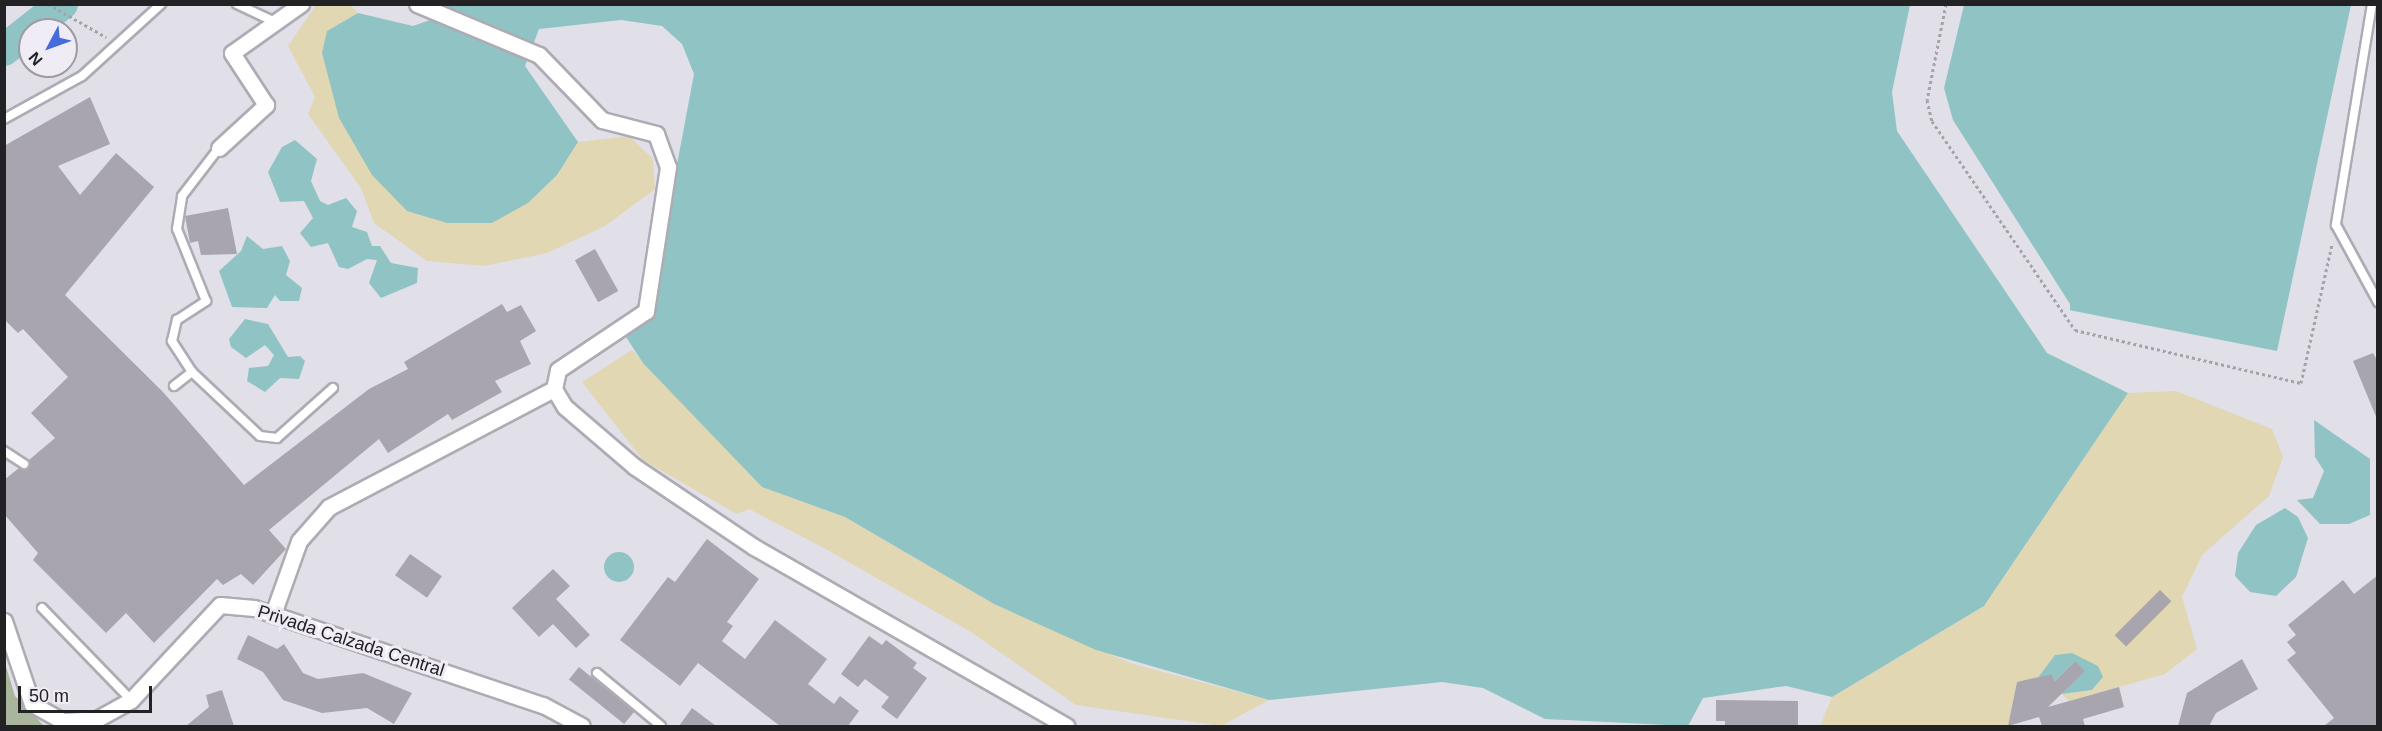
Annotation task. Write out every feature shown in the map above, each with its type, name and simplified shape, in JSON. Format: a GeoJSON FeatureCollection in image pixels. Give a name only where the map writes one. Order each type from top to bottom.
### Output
{"type":"FeatureCollection","features":[{"type":"Feature","properties":{"kind":"street"},"geometry":{"type":"LineString","coordinates":[[219,148],[266,105],[232,53],[301,4]]}},
{"type":"Feature","properties":{"kind":"street"},"geometry":{"type":"LineString","coordinates":[[417,4],[539,55],[602,120],[656,134],[668,167],[646,310],[558,370],[554,389],[565,408],[635,467],[754,547],[1067,726]]}},
{"type":"Feature","properties":{"kind":"street"},"geometry":{"type":"LineString","coordinates":[[273,614],[299,541],[329,507],[554,389]]}},
{"type":"Feature","properties":{"kind":"street","name":"Privada Calzada Central"},"geometry":{"type":"LineString","coordinates":[[4,621],[32,704],[63,721],[97,719],[131,700],[220,605],[273,614],[543,705],[582,726]]}},
{"type":"Feature","properties":{"kind":"lane"},"geometry":{"type":"LineString","coordinates":[[4,119],[82,76],[161,4]]}},
{"type":"Feature","properties":{"kind":"lane"},"geometry":{"type":"LineString","coordinates":[[237,4],[276,22]]}},
{"type":"Feature","properties":{"kind":"lane"},"geometry":{"type":"LineString","coordinates":[[2373,4],[2336,225],[2378,302]]}},
{"type":"Feature","properties":{"kind":"lane"},"geometry":{"type":"LineString","coordinates":[[219,148],[182,196],[177,229],[206,301],[177,320],[172,341],[192,372],[260,436],[277,438],[333,388]]}},
{"type":"Feature","properties":{"kind":"lane"},"geometry":{"type":"LineString","coordinates":[[174,386],[192,372]]}},
{"type":"Feature","properties":{"kind":"lane"},"geometry":{"type":"LineString","coordinates":[[4,451],[24,464]]}},
{"type":"Feature","properties":{"kind":"lane"},"geometry":{"type":"LineString","coordinates":[[42,608],[131,700]]}},
{"type":"Feature","properties":{"kind":"lane"},"geometry":{"type":"LineString","coordinates":[[597,673],[661,726]]}},
{"type":"Feature","properties":{"kind":"path"},"geometry":{"type":"LineString","coordinates":[[48,4],[90,33]]}},
{"type":"Feature","properties":{"kind":"path"},"geometry":{"type":"LineString","coordinates":[[1946,4],[1926,99],[1932,121],[2075,330],[2301,383],[2336,225]]}},
{"type":"Feature","properties":{"kind":"shaded area"},"geometry":{"type":"Polygon","coordinates":[[[430,4],[1910,5],[1892,92],[1897,131],[2047,353],[2128,393],[1984,606],[1832,697],[1786,686],[1703,698],[1688,726],[1545,719],[1483,688],[1442,682],[1269,700],[1096,650],[994,604],[845,517],[762,487],[643,363],[626,337],[667,218],[694,74],[682,44],[662,26],[621,20],[539,29],[525,66],[578,142],[557,175],[528,203],[492,223],[447,223],[407,211],[372,175],[339,118],[322,53],[327,31],[358,13],[413,26],[430,20],[430,4]]]}},
{"type":"Feature","properties":{"kind":"shaded area"},"geometry":{"type":"Polygon","coordinates":[[[1959,5],[2351,5],[2277,351],[2069,310],[1947,118],[1939,88],[1959,5]]]}},
{"type":"Feature","properties":{"kind":"shaded area"},"geometry":{"type":"Polygon","coordinates":[[[295,140],[317,159],[311,181],[320,201],[328,205],[346,198],[357,211],[352,227],[367,232],[372,246],[380,246],[391,263],[418,268],[417,283],[381,298],[369,283],[377,260],[367,259],[348,269],[339,267],[328,243],[311,247],[300,233],[313,218],[304,201],[280,202],[268,172],[282,147],[295,140]]]}},
{"type":"Feature","properties":{"kind":"shaded area"},"geometry":{"type":"Polygon","coordinates":[[[247,236],[263,249],[282,246],[290,261],[286,275],[302,288],[299,301],[280,301],[275,295],[267,308],[232,307],[219,271],[241,251],[247,236]]]}},
{"type":"Feature","properties":{"kind":"shaded area"},"geometry":{"type":"Polygon","coordinates":[[[245,319],[268,324],[288,357],[300,356],[305,361],[299,379],[280,378],[265,392],[247,381],[249,368],[268,366],[274,355],[265,345],[246,358],[231,347],[229,339],[245,319]]]}},
{"type":"Feature","properties":{"kind":"shaded area"},"geometry":{"type":"Polygon","coordinates":[[[2314,420],[2370,459],[2370,515],[2349,524],[2320,524],[2297,500],[2313,498],[2324,471],[2315,457],[2314,420]]]}},
{"type":"Feature","properties":{"kind":"shaded area"},"geometry":{"type":"Polygon","coordinates":[[[2285,508],[2298,517],[2308,538],[2296,577],[2276,596],[2250,592],[2235,576],[2238,553],[2256,525],[2285,508]]]}},
{"type":"Feature","properties":{"kind":"shaded area"},"geometry":{"type":"Polygon","coordinates":[[[619,552],[630,556],[634,567],[630,578],[619,582],[608,578],[604,567],[608,556],[619,552]]]}},
{"type":"Feature","properties":{"kind":"shaded area"},"geometry":{"type":"Polygon","coordinates":[[[2072,653],[2098,666],[2103,677],[2092,690],[2062,694],[2075,661],[2055,681],[2052,674],[2037,679],[2055,655],[2072,653]]]}},
{"type":"Feature","properties":{"kind":"shaded area"},"geometry":{"type":"Polygon","coordinates":[[[4,660],[15,696],[44,726],[5,726],[4,660]]]}},
{"type":"Feature","properties":{"kind":"sand"},"geometry":{"type":"Polygon","coordinates":[[[316,5],[350,5],[358,13],[327,31],[557,175],[578,142],[629,136],[653,159],[655,189],[605,226],[547,253],[484,266],[427,261],[374,223],[361,188],[308,114],[315,97],[288,46],[316,5]]]}},
{"type":"Feature","properties":{"kind":"sand"},"geometry":{"type":"Polygon","coordinates":[[[632,350],[762,487],[845,517],[994,604],[1133,664],[1269,700],[1221,726],[1076,705],[971,632],[824,548],[749,509],[737,514],[643,460],[582,382],[632,350]]]}},
{"type":"Feature","properties":{"kind":"sand"},"geometry":{"type":"Polygon","coordinates":[[[2176,391],[2272,429],[2283,457],[2269,496],[2202,555],[2182,597],[2197,649],[2165,674],[2069,701],[2062,694],[2092,690],[2103,677],[2072,653],[2056,655],[2037,679],[2017,682],[2008,726],[1820,726],[1832,697],[1984,606],[2128,393],[2176,391]]]}},
{"type":"Feature","properties":{"kind":"pier"},"geometry":{"type":"Polygon","coordinates":[[[1956,4],[1964,5],[1944,88],[1953,120],[2070,304],[2070,313],[1944,119],[1936,88],[1956,4]]]}},
{"type":"Feature","properties":{"kind":"building"},"geometry":{"type":"Polygon","coordinates":[[[90,97],[110,144],[58,166],[80,195],[116,153],[154,187],[65,295],[163,392],[244,485],[369,389],[408,369],[404,362],[502,304],[507,312],[521,305],[536,331],[520,341],[531,364],[495,381],[502,392],[452,420],[448,414],[388,453],[379,439],[269,530],[286,549],[253,585],[241,574],[223,585],[217,579],[154,643],[126,613],[106,633],[33,560],[38,553],[4,514],[4,480],[19,468],[27,469],[29,460],[55,438],[31,413],[68,377],[23,329],[18,333],[4,319],[4,146],[90,97]]]}},
{"type":"Feature","properties":{"kind":"building"},"geometry":{"type":"Polygon","coordinates":[[[228,208],[237,254],[201,255],[198,241],[190,243],[185,216],[228,208]]]}},
{"type":"Feature","properties":{"kind":"building"},"geometry":{"type":"Polygon","coordinates":[[[595,249],[618,291],[598,302],[575,260],[595,249]]]}},
{"type":"Feature","properties":{"kind":"building"},"geometry":{"type":"Polygon","coordinates":[[[2373,353],[2378,362],[2377,419],[2353,361],[2373,353]]]}},
{"type":"Feature","properties":{"kind":"building"},"geometry":{"type":"Polygon","coordinates":[[[707,539],[759,579],[727,622],[733,626],[722,641],[745,659],[775,620],[827,659],[808,684],[834,704],[840,696],[859,711],[848,726],[780,726],[698,663],[680,686],[620,640],[668,577],[675,582],[707,539]]]}},
{"type":"Feature","properties":{"kind":"building"},"geometry":{"type":"Polygon","coordinates":[[[410,554],[442,576],[427,598],[395,575],[410,554]]]}},
{"type":"Feature","properties":{"kind":"building"},"geometry":{"type":"Polygon","coordinates":[[[553,569],[570,586],[556,599],[590,635],[576,648],[553,624],[539,637],[512,608],[553,569]]]}},
{"type":"Feature","properties":{"kind":"building"},"geometry":{"type":"Polygon","coordinates":[[[2378,575],[2378,726],[2324,726],[2334,718],[2287,660],[2296,653],[2287,642],[2296,635],[2288,625],[2343,580],[2354,594],[2378,575]]]}},
{"type":"Feature","properties":{"kind":"building"},"geometry":{"type":"Polygon","coordinates":[[[2160,590],[2171,601],[2126,647],[2115,635],[2160,590]]]}},
{"type":"Feature","properties":{"kind":"building"},"geometry":{"type":"Polygon","coordinates":[[[248,635],[277,649],[284,644],[303,673],[318,679],[363,673],[412,693],[394,724],[367,708],[322,713],[283,700],[263,672],[237,659],[248,635]]]}},
{"type":"Feature","properties":{"kind":"building"},"geometry":{"type":"Polygon","coordinates":[[[869,636],[882,645],[886,640],[917,663],[913,668],[927,678],[897,719],[881,707],[889,697],[865,679],[858,687],[841,674],[869,636]]]}},
{"type":"Feature","properties":{"kind":"building"},"geometry":{"type":"Polygon","coordinates":[[[2242,659],[2258,689],[2216,713],[2209,726],[2178,726],[2187,693],[2242,659]]]}},
{"type":"Feature","properties":{"kind":"building"},"geometry":{"type":"Polygon","coordinates":[[[2075,661],[2085,671],[2048,707],[2119,687],[2124,707],[2083,719],[2085,726],[2042,726],[2039,717],[2008,726],[2017,682],[2052,674],[2055,681],[2075,661]]]}},
{"type":"Feature","properties":{"kind":"building"},"geometry":{"type":"Polygon","coordinates":[[[579,667],[634,712],[624,724],[569,679],[579,667]]]}},
{"type":"Feature","properties":{"kind":"building"},"geometry":{"type":"Polygon","coordinates":[[[222,690],[234,726],[186,726],[209,707],[206,695],[222,690]]]}},
{"type":"Feature","properties":{"kind":"building"},"geometry":{"type":"Polygon","coordinates":[[[1716,700],[1798,701],[1798,726],[1725,726],[1725,721],[1716,721],[1716,700]]]}},
{"type":"Feature","properties":{"kind":"building"},"geometry":{"type":"Polygon","coordinates":[[[692,708],[716,726],[679,726],[692,708]]]}},
{"type":"Feature","properties":{"kind":"waterway"},"geometry":{"type":"LineString","coordinates":[[4,50],[62,4]]}}]}
